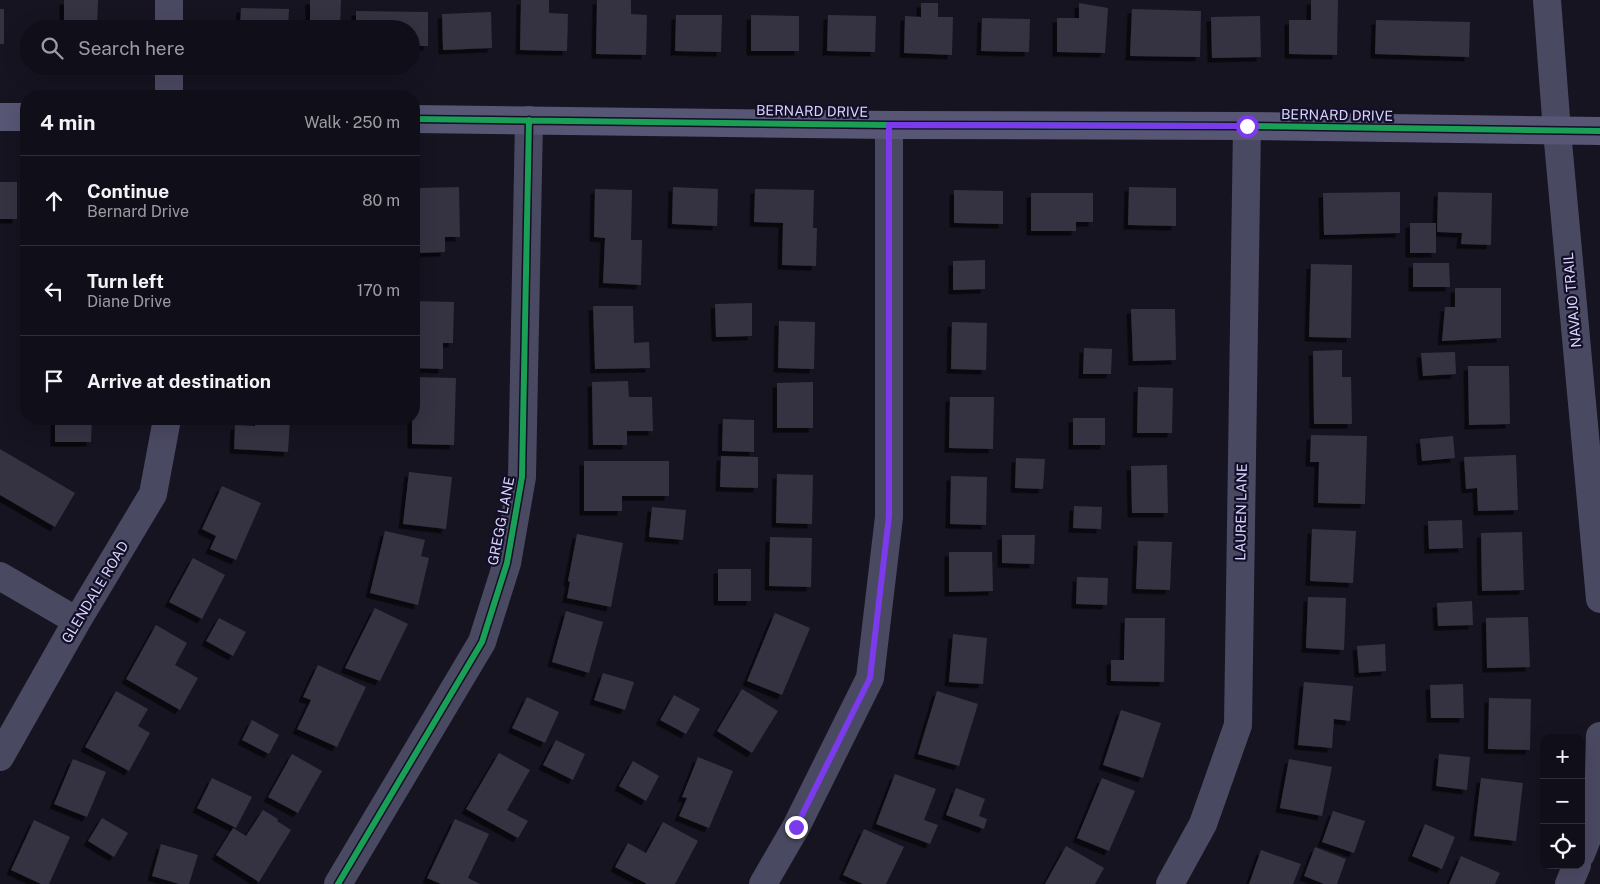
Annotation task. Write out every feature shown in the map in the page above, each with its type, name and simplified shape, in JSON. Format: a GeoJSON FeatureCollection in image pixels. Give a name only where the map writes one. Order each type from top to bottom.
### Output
{"type":"FeatureCollection","features":[{"type":"Feature","properties":{"kind":"street"},"geometry":{"type":"LineString","coordinates":[[169,20],[170,0]]}},
{"type":"Feature","properties":{"kind":"street","name":"NAVAJO TRAIL"},"geometry":{"type":"LineString","coordinates":[[1547,0],[1557,131],[1600,599]]}},
{"type":"Feature","properties":{"kind":"street"},"geometry":{"type":"LineString","coordinates":[[168,90],[169,75]]}},
{"type":"Feature","properties":{"kind":"street"},"geometry":{"type":"LineString","coordinates":[[0,116],[20,117]]}},
{"type":"Feature","properties":{"kind":"street","name":"BERNARD DRIVE"},"geometry":{"type":"LineString","coordinates":[[420,119],[1600,131]]}},
{"type":"Feature","properties":{"kind":"street","name":"GREGG LANE"},"geometry":{"type":"LineString","coordinates":[[338,884],[482,642],[507,563],[522,477],[529,120]]}},
{"type":"Feature","properties":{"kind":"street"},"geometry":{"type":"LineString","coordinates":[[763,884],[796,827],[870,678],[889,516],[889,125]]}},
{"type":"Feature","properties":{"kind":"street","name":"LAUREN LANE"},"geometry":{"type":"LineString","coordinates":[[1170,884],[1203,824],[1238,724],[1247,126]]}},
{"type":"Feature","properties":{"kind":"street","name":"GLENDALE ROAD"},"geometry":{"type":"LineString","coordinates":[[0,757],[77,621],[153,494],[166,425]]}},
{"type":"Feature","properties":{"kind":"street"},"geometry":{"type":"LineString","coordinates":[[0,576],[77,621]]}},
{"type":"Feature","properties":{"kind":"street"},"geometry":{"type":"LineString","coordinates":[[1585,844],[1598,812],[1600,736]]}},
{"type":"Feature","properties":{"kind":"street"},"geometry":{"type":"LineString","coordinates":[[1569,884],[1575,869]]}},
{"type":"Feature","properties":{"kind":"building"},"geometry":{"type":"Polygon","coordinates":[[[64,0],[98,0],[97,20],[64,20],[64,0]]]}},
{"type":"Feature","properties":{"kind":"building"},"geometry":{"type":"Polygon","coordinates":[[[310,0],[341,0],[340,20],[310,20],[310,0]]]}},
{"type":"Feature","properties":{"kind":"building"},"geometry":{"type":"Polygon","coordinates":[[[521,0],[549,0],[549,13],[568,14],[567,51],[520,50],[521,0]]]}},
{"type":"Feature","properties":{"kind":"building"},"geometry":{"type":"Polygon","coordinates":[[[597,0],[631,0],[631,14],[647,15],[646,55],[596,54],[597,0]]]}},
{"type":"Feature","properties":{"kind":"building"},"geometry":{"type":"Polygon","coordinates":[[[1311,0],[1338,0],[1337,55],[1289,54],[1289,20],[1311,20],[1311,0]]]}},
{"type":"Feature","properties":{"kind":"building"},"geometry":{"type":"Polygon","coordinates":[[[921,3],[938,3],[938,17],[953,17],[952,55],[904,53],[905,16],[921,17],[921,3]]]}},
{"type":"Feature","properties":{"kind":"building"},"geometry":{"type":"Polygon","coordinates":[[[1079,3],[1108,8],[1105,53],[1057,52],[1057,18],[1079,18],[1079,3]]]}},
{"type":"Feature","properties":{"kind":"building"},"geometry":{"type":"Polygon","coordinates":[[[241,8],[289,9],[288,20],[240,20],[241,8]]]}},
{"type":"Feature","properties":{"kind":"building"},"geometry":{"type":"Polygon","coordinates":[[[0,9],[4,9],[4,44],[0,44],[0,9]]]}},
{"type":"Feature","properties":{"kind":"building"},"geometry":{"type":"Polygon","coordinates":[[[1132,9],[1201,11],[1200,57],[1130,56],[1132,9]]]}},
{"type":"Feature","properties":{"kind":"building"},"geometry":{"type":"Polygon","coordinates":[[[356,11],[428,12],[428,46],[420,46],[420,20],[356,20],[356,11]]]}},
{"type":"Feature","properties":{"kind":"building"},"geometry":{"type":"Polygon","coordinates":[[[491,12],[492,48],[443,50],[442,14],[491,12]]]}},
{"type":"Feature","properties":{"kind":"building"},"geometry":{"type":"Polygon","coordinates":[[[676,15],[722,15],[721,52],[675,51],[676,15]]]}},
{"type":"Feature","properties":{"kind":"building"},"geometry":{"type":"Polygon","coordinates":[[[751,15],[799,16],[799,51],[751,51],[751,15]]]}},
{"type":"Feature","properties":{"kind":"building"},"geometry":{"type":"Polygon","coordinates":[[[828,15],[876,16],[875,52],[827,51],[828,15]]]}},
{"type":"Feature","properties":{"kind":"building"},"geometry":{"type":"Polygon","coordinates":[[[1260,16],[1261,57],[1212,58],[1211,17],[1260,16]]]}},
{"type":"Feature","properties":{"kind":"building"},"geometry":{"type":"Polygon","coordinates":[[[982,18],[1030,19],[1029,52],[981,51],[982,18]]]}},
{"type":"Feature","properties":{"kind":"building"},"geometry":{"type":"Polygon","coordinates":[[[1376,20],[1470,22],[1469,57],[1375,54],[1376,20]]]}},
{"type":"Feature","properties":{"kind":"building"},"geometry":{"type":"Polygon","coordinates":[[[0,182],[17,182],[17,219],[0,219],[0,182]]]}},
{"type":"Feature","properties":{"kind":"building"},"geometry":{"type":"Polygon","coordinates":[[[459,187],[460,237],[445,237],[445,252],[420,253],[420,188],[459,187]]]}},
{"type":"Feature","properties":{"kind":"building"},"geometry":{"type":"Polygon","coordinates":[[[673,187],[718,189],[717,226],[672,224],[673,187]]]}},
{"type":"Feature","properties":{"kind":"building"},"geometry":{"type":"Polygon","coordinates":[[[1129,187],[1176,188],[1176,226],[1128,225],[1129,187]]]}},
{"type":"Feature","properties":{"kind":"building"},"geometry":{"type":"Polygon","coordinates":[[[595,189],[632,190],[631,240],[642,240],[641,285],[603,283],[605,238],[594,237],[595,189]]]}},
{"type":"Feature","properties":{"kind":"building"},"geometry":{"type":"Polygon","coordinates":[[[755,189],[814,190],[813,228],[817,228],[816,266],[782,265],[783,223],[754,222],[755,189]]]}},
{"type":"Feature","properties":{"kind":"building"},"geometry":{"type":"Polygon","coordinates":[[[954,190],[1003,191],[1003,224],[954,223],[954,190]]]}},
{"type":"Feature","properties":{"kind":"building"},"geometry":{"type":"Polygon","coordinates":[[[1400,192],[1400,233],[1324,235],[1323,193],[1400,192]]]}},
{"type":"Feature","properties":{"kind":"building"},"geometry":{"type":"Polygon","coordinates":[[[1438,192],[1492,193],[1491,245],[1461,244],[1462,233],[1437,232],[1438,192]]]}},
{"type":"Feature","properties":{"kind":"building"},"geometry":{"type":"Polygon","coordinates":[[[1031,193],[1093,193],[1093,222],[1076,222],[1076,231],[1031,231],[1031,193]]]}},
{"type":"Feature","properties":{"kind":"building"},"geometry":{"type":"Polygon","coordinates":[[[1410,223],[1436,223],[1436,253],[1410,253],[1410,223]]]}},
{"type":"Feature","properties":{"kind":"building"},"geometry":{"type":"Polygon","coordinates":[[[985,260],[985,289],[953,290],[953,261],[985,260]]]}},
{"type":"Feature","properties":{"kind":"building"},"geometry":{"type":"Polygon","coordinates":[[[1413,263],[1449,263],[1450,287],[1413,287],[1413,263]]]}},
{"type":"Feature","properties":{"kind":"building"},"geometry":{"type":"Polygon","coordinates":[[[1311,264],[1352,265],[1351,338],[1309,337],[1311,264]]]}},
{"type":"Feature","properties":{"kind":"building"},"geometry":{"type":"Polygon","coordinates":[[[1455,288],[1501,288],[1501,338],[1442,341],[1445,307],[1455,307],[1455,288]]]}},
{"type":"Feature","properties":{"kind":"building"},"geometry":{"type":"Polygon","coordinates":[[[420,301],[454,302],[453,343],[443,343],[443,369],[420,368],[420,301]]]}},
{"type":"Feature","properties":{"kind":"building"},"geometry":{"type":"Polygon","coordinates":[[[752,303],[752,336],[716,337],[715,304],[752,303]]]}},
{"type":"Feature","properties":{"kind":"building"},"geometry":{"type":"Polygon","coordinates":[[[593,306],[633,306],[634,343],[649,342],[650,368],[595,369],[593,306]]]}},
{"type":"Feature","properties":{"kind":"building"},"geometry":{"type":"Polygon","coordinates":[[[1131,309],[1175,309],[1176,360],[1133,361],[1131,309]]]}},
{"type":"Feature","properties":{"kind":"building"},"geometry":{"type":"Polygon","coordinates":[[[779,321],[815,322],[814,369],[778,368],[779,321]]]}},
{"type":"Feature","properties":{"kind":"building"},"geometry":{"type":"Polygon","coordinates":[[[952,322],[987,323],[986,370],[951,369],[952,322]]]}},
{"type":"Feature","properties":{"kind":"building"},"geometry":{"type":"Polygon","coordinates":[[[1084,348],[1112,349],[1111,374],[1083,374],[1084,348]]]}},
{"type":"Feature","properties":{"kind":"building"},"geometry":{"type":"Polygon","coordinates":[[[1342,350],[1342,377],[1351,377],[1352,424],[1314,424],[1313,351],[1342,350]]]}},
{"type":"Feature","properties":{"kind":"building"},"geometry":{"type":"Polygon","coordinates":[[[1455,352],[1456,374],[1423,376],[1421,353],[1455,352]]]}},
{"type":"Feature","properties":{"kind":"building"},"geometry":{"type":"Polygon","coordinates":[[[1468,366],[1509,366],[1510,424],[1469,425],[1468,366]]]}},
{"type":"Feature","properties":{"kind":"building"},"geometry":{"type":"Polygon","coordinates":[[[420,377],[456,378],[454,445],[412,444],[412,425],[420,425],[420,377]]]}},
{"type":"Feature","properties":{"kind":"building"},"geometry":{"type":"Polygon","coordinates":[[[628,381],[629,397],[652,397],[653,431],[627,431],[627,445],[593,445],[592,382],[628,381]]]}},
{"type":"Feature","properties":{"kind":"building"},"geometry":{"type":"Polygon","coordinates":[[[813,382],[813,428],[777,428],[777,383],[813,382]]]}},
{"type":"Feature","properties":{"kind":"building"},"geometry":{"type":"Polygon","coordinates":[[[1138,387],[1173,388],[1172,433],[1137,433],[1138,387]]]}},
{"type":"Feature","properties":{"kind":"building"},"geometry":{"type":"Polygon","coordinates":[[[950,397],[994,397],[993,449],[949,448],[950,397]]]}},
{"type":"Feature","properties":{"kind":"building"},"geometry":{"type":"Polygon","coordinates":[[[1073,418],[1105,418],[1105,445],[1073,445],[1073,418]]]}},
{"type":"Feature","properties":{"kind":"building"},"geometry":{"type":"Polygon","coordinates":[[[723,419],[754,420],[754,452],[722,451],[723,419]]]}},
{"type":"Feature","properties":{"kind":"building"},"geometry":{"type":"Polygon","coordinates":[[[55,425],[92,425],[91,442],[55,442],[55,425]]]}},
{"type":"Feature","properties":{"kind":"building"},"geometry":{"type":"Polygon","coordinates":[[[235,425],[290,425],[288,452],[234,449],[235,425]]]}},
{"type":"Feature","properties":{"kind":"building"},"geometry":{"type":"Polygon","coordinates":[[[1311,435],[1367,436],[1365,504],[1318,503],[1319,462],[1310,462],[1311,435]]]}},
{"type":"Feature","properties":{"kind":"building"},"geometry":{"type":"Polygon","coordinates":[[[1453,436],[1455,458],[1422,461],[1420,439],[1453,436]]]}},
{"type":"Feature","properties":{"kind":"building"},"geometry":{"type":"Polygon","coordinates":[[[0,449],[75,493],[55,527],[0,495],[0,449]]]}},
{"type":"Feature","properties":{"kind":"building"},"geometry":{"type":"Polygon","coordinates":[[[1516,455],[1518,510],[1478,511],[1477,488],[1466,489],[1464,457],[1516,455]]]}},
{"type":"Feature","properties":{"kind":"building"},"geometry":{"type":"Polygon","coordinates":[[[721,456],[758,457],[758,488],[720,487],[721,456]]]}},
{"type":"Feature","properties":{"kind":"building"},"geometry":{"type":"Polygon","coordinates":[[[1016,458],[1045,459],[1043,489],[1015,488],[1016,458]]]}},
{"type":"Feature","properties":{"kind":"building"},"geometry":{"type":"Polygon","coordinates":[[[584,461],[669,461],[669,496],[622,496],[622,511],[584,511],[584,461]]]}},
{"type":"Feature","properties":{"kind":"building"},"geometry":{"type":"Polygon","coordinates":[[[1167,465],[1168,513],[1132,513],[1131,466],[1167,465]]]}},
{"type":"Feature","properties":{"kind":"building"},"geometry":{"type":"Polygon","coordinates":[[[409,472],[452,477],[446,529],[403,524],[409,472]]]}},
{"type":"Feature","properties":{"kind":"building"},"geometry":{"type":"Polygon","coordinates":[[[777,474],[813,475],[812,524],[776,523],[777,474]]]}},
{"type":"Feature","properties":{"kind":"building"},"geometry":{"type":"Polygon","coordinates":[[[951,476],[987,477],[986,525],[950,524],[951,476]]]}},
{"type":"Feature","properties":{"kind":"building"},"geometry":{"type":"Polygon","coordinates":[[[222,486],[261,503],[236,560],[210,549],[216,536],[202,529],[222,486]]]}},
{"type":"Feature","properties":{"kind":"building"},"geometry":{"type":"Polygon","coordinates":[[[1074,506],[1102,507],[1101,529],[1073,528],[1074,506]]]}},
{"type":"Feature","properties":{"kind":"building"},"geometry":{"type":"Polygon","coordinates":[[[652,507],[686,510],[683,540],[649,537],[652,507]]]}},
{"type":"Feature","properties":{"kind":"building"},"geometry":{"type":"Polygon","coordinates":[[[1462,520],[1463,548],[1429,549],[1428,521],[1462,520]]]}},
{"type":"Feature","properties":{"kind":"building"},"geometry":{"type":"Polygon","coordinates":[[[1312,529],[1356,531],[1353,583],[1310,581],[1312,529]]]}},
{"type":"Feature","properties":{"kind":"building"},"geometry":{"type":"Polygon","coordinates":[[[385,531],[425,540],[421,556],[429,558],[418,605],[370,593],[385,531]]]}},
{"type":"Feature","properties":{"kind":"building"},"geometry":{"type":"Polygon","coordinates":[[[1522,532],[1524,590],[1482,591],[1481,533],[1522,532]]]}},
{"type":"Feature","properties":{"kind":"building"},"geometry":{"type":"Polygon","coordinates":[[[577,534],[623,543],[611,607],[567,598],[570,582],[568,581],[577,534]]]}},
{"type":"Feature","properties":{"kind":"building"},"geometry":{"type":"Polygon","coordinates":[[[1002,535],[1035,535],[1034,564],[1002,563],[1002,535]]]}},
{"type":"Feature","properties":{"kind":"building"},"geometry":{"type":"Polygon","coordinates":[[[770,537],[812,538],[811,587],[769,586],[770,537]]]}},
{"type":"Feature","properties":{"kind":"building"},"geometry":{"type":"Polygon","coordinates":[[[1138,541],[1172,542],[1170,590],[1136,589],[1138,541]]]}},
{"type":"Feature","properties":{"kind":"building"},"geometry":{"type":"Polygon","coordinates":[[[949,552],[992,552],[993,591],[949,592],[949,552]]]}},
{"type":"Feature","properties":{"kind":"building"},"geometry":{"type":"Polygon","coordinates":[[[193,558],[225,575],[202,619],[169,602],[193,558]]]}},
{"type":"Feature","properties":{"kind":"building"},"geometry":{"type":"Polygon","coordinates":[[[718,569],[751,569],[751,601],[718,601],[718,569]]]}},
{"type":"Feature","properties":{"kind":"building"},"geometry":{"type":"Polygon","coordinates":[[[1077,577],[1108,578],[1107,605],[1076,604],[1077,577]]]}},
{"type":"Feature","properties":{"kind":"building"},"geometry":{"type":"Polygon","coordinates":[[[1308,597],[1346,598],[1344,650],[1306,648],[1308,597]]]}},
{"type":"Feature","properties":{"kind":"building"},"geometry":{"type":"Polygon","coordinates":[[[1472,601],[1473,625],[1438,626],[1437,603],[1472,601]]]}},
{"type":"Feature","properties":{"kind":"building"},"geometry":{"type":"Polygon","coordinates":[[[375,608],[408,624],[380,681],[345,668],[375,608]]]}},
{"type":"Feature","properties":{"kind":"building"},"geometry":{"type":"Polygon","coordinates":[[[566,611],[603,622],[589,673],[552,662],[566,611]]]}},
{"type":"Feature","properties":{"kind":"building"},"geometry":{"type":"Polygon","coordinates":[[[775,613],[810,628],[782,695],[747,681],[775,613]]]}},
{"type":"Feature","properties":{"kind":"building"},"geometry":{"type":"Polygon","coordinates":[[[1528,617],[1530,667],[1487,668],[1486,618],[1528,617]]]}},
{"type":"Feature","properties":{"kind":"building"},"geometry":{"type":"Polygon","coordinates":[[[219,618],[246,632],[233,656],[206,641],[219,618]]]}},
{"type":"Feature","properties":{"kind":"building"},"geometry":{"type":"Polygon","coordinates":[[[1125,618],[1165,618],[1164,682],[1111,681],[1111,660],[1124,660],[1125,618]]]}},
{"type":"Feature","properties":{"kind":"building"},"geometry":{"type":"Polygon","coordinates":[[[156,625],[187,643],[175,665],[198,678],[180,710],[126,679],[156,625]]]}},
{"type":"Feature","properties":{"kind":"building"},"geometry":{"type":"Polygon","coordinates":[[[953,634],[987,638],[983,684],[949,682],[953,634]]]}},
{"type":"Feature","properties":{"kind":"building"},"geometry":{"type":"Polygon","coordinates":[[[1385,644],[1386,671],[1359,673],[1357,646],[1385,644]]]}},
{"type":"Feature","properties":{"kind":"building"},"geometry":{"type":"Polygon","coordinates":[[[318,665],[366,687],[337,747],[297,729],[311,700],[303,697],[318,665]]]}},
{"type":"Feature","properties":{"kind":"building"},"geometry":{"type":"Polygon","coordinates":[[[603,673],[634,682],[625,710],[594,700],[603,673]]]}},
{"type":"Feature","properties":{"kind":"building"},"geometry":{"type":"Polygon","coordinates":[[[1304,682],[1353,686],[1350,721],[1334,719],[1332,748],[1298,745],[1304,682]]]}},
{"type":"Feature","properties":{"kind":"building"},"geometry":{"type":"Polygon","coordinates":[[[1463,684],[1464,718],[1431,718],[1430,685],[1463,684]]]}},
{"type":"Feature","properties":{"kind":"building"},"geometry":{"type":"Polygon","coordinates":[[[742,689],[778,711],[752,753],[717,731],[742,689]]]}},
{"type":"Feature","properties":{"kind":"building"},"geometry":{"type":"Polygon","coordinates":[[[116,691],[148,709],[138,726],[150,733],[129,771],[85,747],[116,691]]]}},
{"type":"Feature","properties":{"kind":"building"},"geometry":{"type":"Polygon","coordinates":[[[937,691],[978,704],[959,766],[918,754],[937,691]]]}},
{"type":"Feature","properties":{"kind":"building"},"geometry":{"type":"Polygon","coordinates":[[[674,695],[700,709],[686,734],[660,720],[674,695]]]}},
{"type":"Feature","properties":{"kind":"building"},"geometry":{"type":"Polygon","coordinates":[[[527,697],[559,712],[545,743],[512,728],[527,697]]]}},
{"type":"Feature","properties":{"kind":"building"},"geometry":{"type":"Polygon","coordinates":[[[1489,698],[1531,699],[1530,750],[1488,749],[1489,698]]]}},
{"type":"Feature","properties":{"kind":"building"},"geometry":{"type":"Polygon","coordinates":[[[1121,710],[1161,723],[1143,778],[1103,765],[1121,710]]]}},
{"type":"Feature","properties":{"kind":"building"},"geometry":{"type":"Polygon","coordinates":[[[252,720],[279,735],[269,754],[242,740],[252,720]]]}},
{"type":"Feature","properties":{"kind":"building"},"geometry":{"type":"Polygon","coordinates":[[[556,740],[585,754],[573,780],[543,765],[556,740]]]}},
{"type":"Feature","properties":{"kind":"building"},"geometry":{"type":"Polygon","coordinates":[[[499,753],[530,770],[507,810],[528,821],[518,838],[466,809],[499,753]]]}},
{"type":"Feature","properties":{"kind":"building"},"geometry":{"type":"Polygon","coordinates":[[[292,754],[322,771],[298,813],[268,797],[292,754]]]}},
{"type":"Feature","properties":{"kind":"building"},"geometry":{"type":"Polygon","coordinates":[[[1439,754],[1470,757],[1467,790],[1436,786],[1439,754]]]}},
{"type":"Feature","properties":{"kind":"building"},"geometry":{"type":"Polygon","coordinates":[[[698,757],[733,771],[709,828],[679,816],[687,798],[682,797],[698,757]]]}},
{"type":"Feature","properties":{"kind":"building"},"geometry":{"type":"Polygon","coordinates":[[[73,759],[106,772],[87,817],[54,804],[73,759]]]}},
{"type":"Feature","properties":{"kind":"building"},"geometry":{"type":"Polygon","coordinates":[[[1289,759],[1332,767],[1322,816],[1280,808],[1289,759]]]}},
{"type":"Feature","properties":{"kind":"building"},"geometry":{"type":"Polygon","coordinates":[[[633,761],[659,776],[646,801],[619,786],[633,761]]]}},
{"type":"Feature","properties":{"kind":"building"},"geometry":{"type":"Polygon","coordinates":[[[895,774],[936,789],[924,820],[938,825],[930,844],[876,824],[895,774]]]}},
{"type":"Feature","properties":{"kind":"building"},"geometry":{"type":"Polygon","coordinates":[[[212,778],[252,797],[236,828],[197,808],[212,778]]]}},
{"type":"Feature","properties":{"kind":"building"},"geometry":{"type":"Polygon","coordinates":[[[1102,778],[1135,791],[1109,851],[1077,838],[1102,778]]]}},
{"type":"Feature","properties":{"kind":"building"},"geometry":{"type":"Polygon","coordinates":[[[1481,778],[1523,783],[1516,841],[1474,836],[1481,778]]]}},
{"type":"Feature","properties":{"kind":"building"},"geometry":{"type":"Polygon","coordinates":[[[956,788],[985,799],[979,816],[987,819],[984,829],[946,815],[956,788]]]}},
{"type":"Feature","properties":{"kind":"building"},"geometry":{"type":"Polygon","coordinates":[[[263,810],[291,830],[259,882],[216,855],[233,828],[246,836],[263,810]]]}},
{"type":"Feature","properties":{"kind":"building"},"geometry":{"type":"Polygon","coordinates":[[[1333,811],[1365,821],[1354,853],[1322,842],[1333,811]]]}},
{"type":"Feature","properties":{"kind":"building"},"geometry":{"type":"Polygon","coordinates":[[[102,818],[128,833],[114,857],[88,841],[102,818]]]}},
{"type":"Feature","properties":{"kind":"building"},"geometry":{"type":"Polygon","coordinates":[[[455,819],[489,834],[468,878],[480,884],[441,884],[427,878],[455,819]]]}},
{"type":"Feature","properties":{"kind":"building"},"geometry":{"type":"Polygon","coordinates":[[[34,820],[70,837],[49,884],[41,884],[11,870],[34,820]]]}},
{"type":"Feature","properties":{"kind":"building"},"geometry":{"type":"Polygon","coordinates":[[[663,822],[698,841],[675,884],[647,884],[615,867],[628,843],[646,853],[663,822]]]}},
{"type":"Feature","properties":{"kind":"building"},"geometry":{"type":"Polygon","coordinates":[[[1425,824],[1455,837],[1442,869],[1412,856],[1425,824]]]}},
{"type":"Feature","properties":{"kind":"building"},"geometry":{"type":"Polygon","coordinates":[[[864,829],[904,847],[886,884],[863,884],[843,875],[864,829]]]}},
{"type":"Feature","properties":{"kind":"building"},"geometry":{"type":"Polygon","coordinates":[[[161,844],[198,855],[189,884],[179,884],[152,876],[161,844]]]}},
{"type":"Feature","properties":{"kind":"building"},"geometry":{"type":"Polygon","coordinates":[[[1066,846],[1104,868],[1095,884],[1045,884],[1066,846]]]}},
{"type":"Feature","properties":{"kind":"building"},"geometry":{"type":"Polygon","coordinates":[[[1315,847],[1346,859],[1337,884],[1324,884],[1304,876],[1315,847]]]}},
{"type":"Feature","properties":{"kind":"building"},"geometry":{"type":"Polygon","coordinates":[[[1261,850],[1301,864],[1293,884],[1249,884],[1261,850]]]}},
{"type":"Feature","properties":{"kind":"building"},"geometry":{"type":"Polygon","coordinates":[[[1461,856],[1500,873],[1495,884],[1449,884],[1461,856]]]}},
{"type":"Feature","properties":{"kind":"cycle path"},"geometry":{"type":"LineString","coordinates":[[420,119],[1600,131]]}},
{"type":"Feature","properties":{"kind":"cycle path"},"geometry":{"type":"LineString","coordinates":[[338,884],[482,642],[507,563],[522,477],[529,120]]}},
{"type":"Feature","properties":{"kind":"route"},"geometry":{"type":"LineString","coordinates":[[796,827],[870,678],[889,516],[889,125],[1247,126]]}}]}
